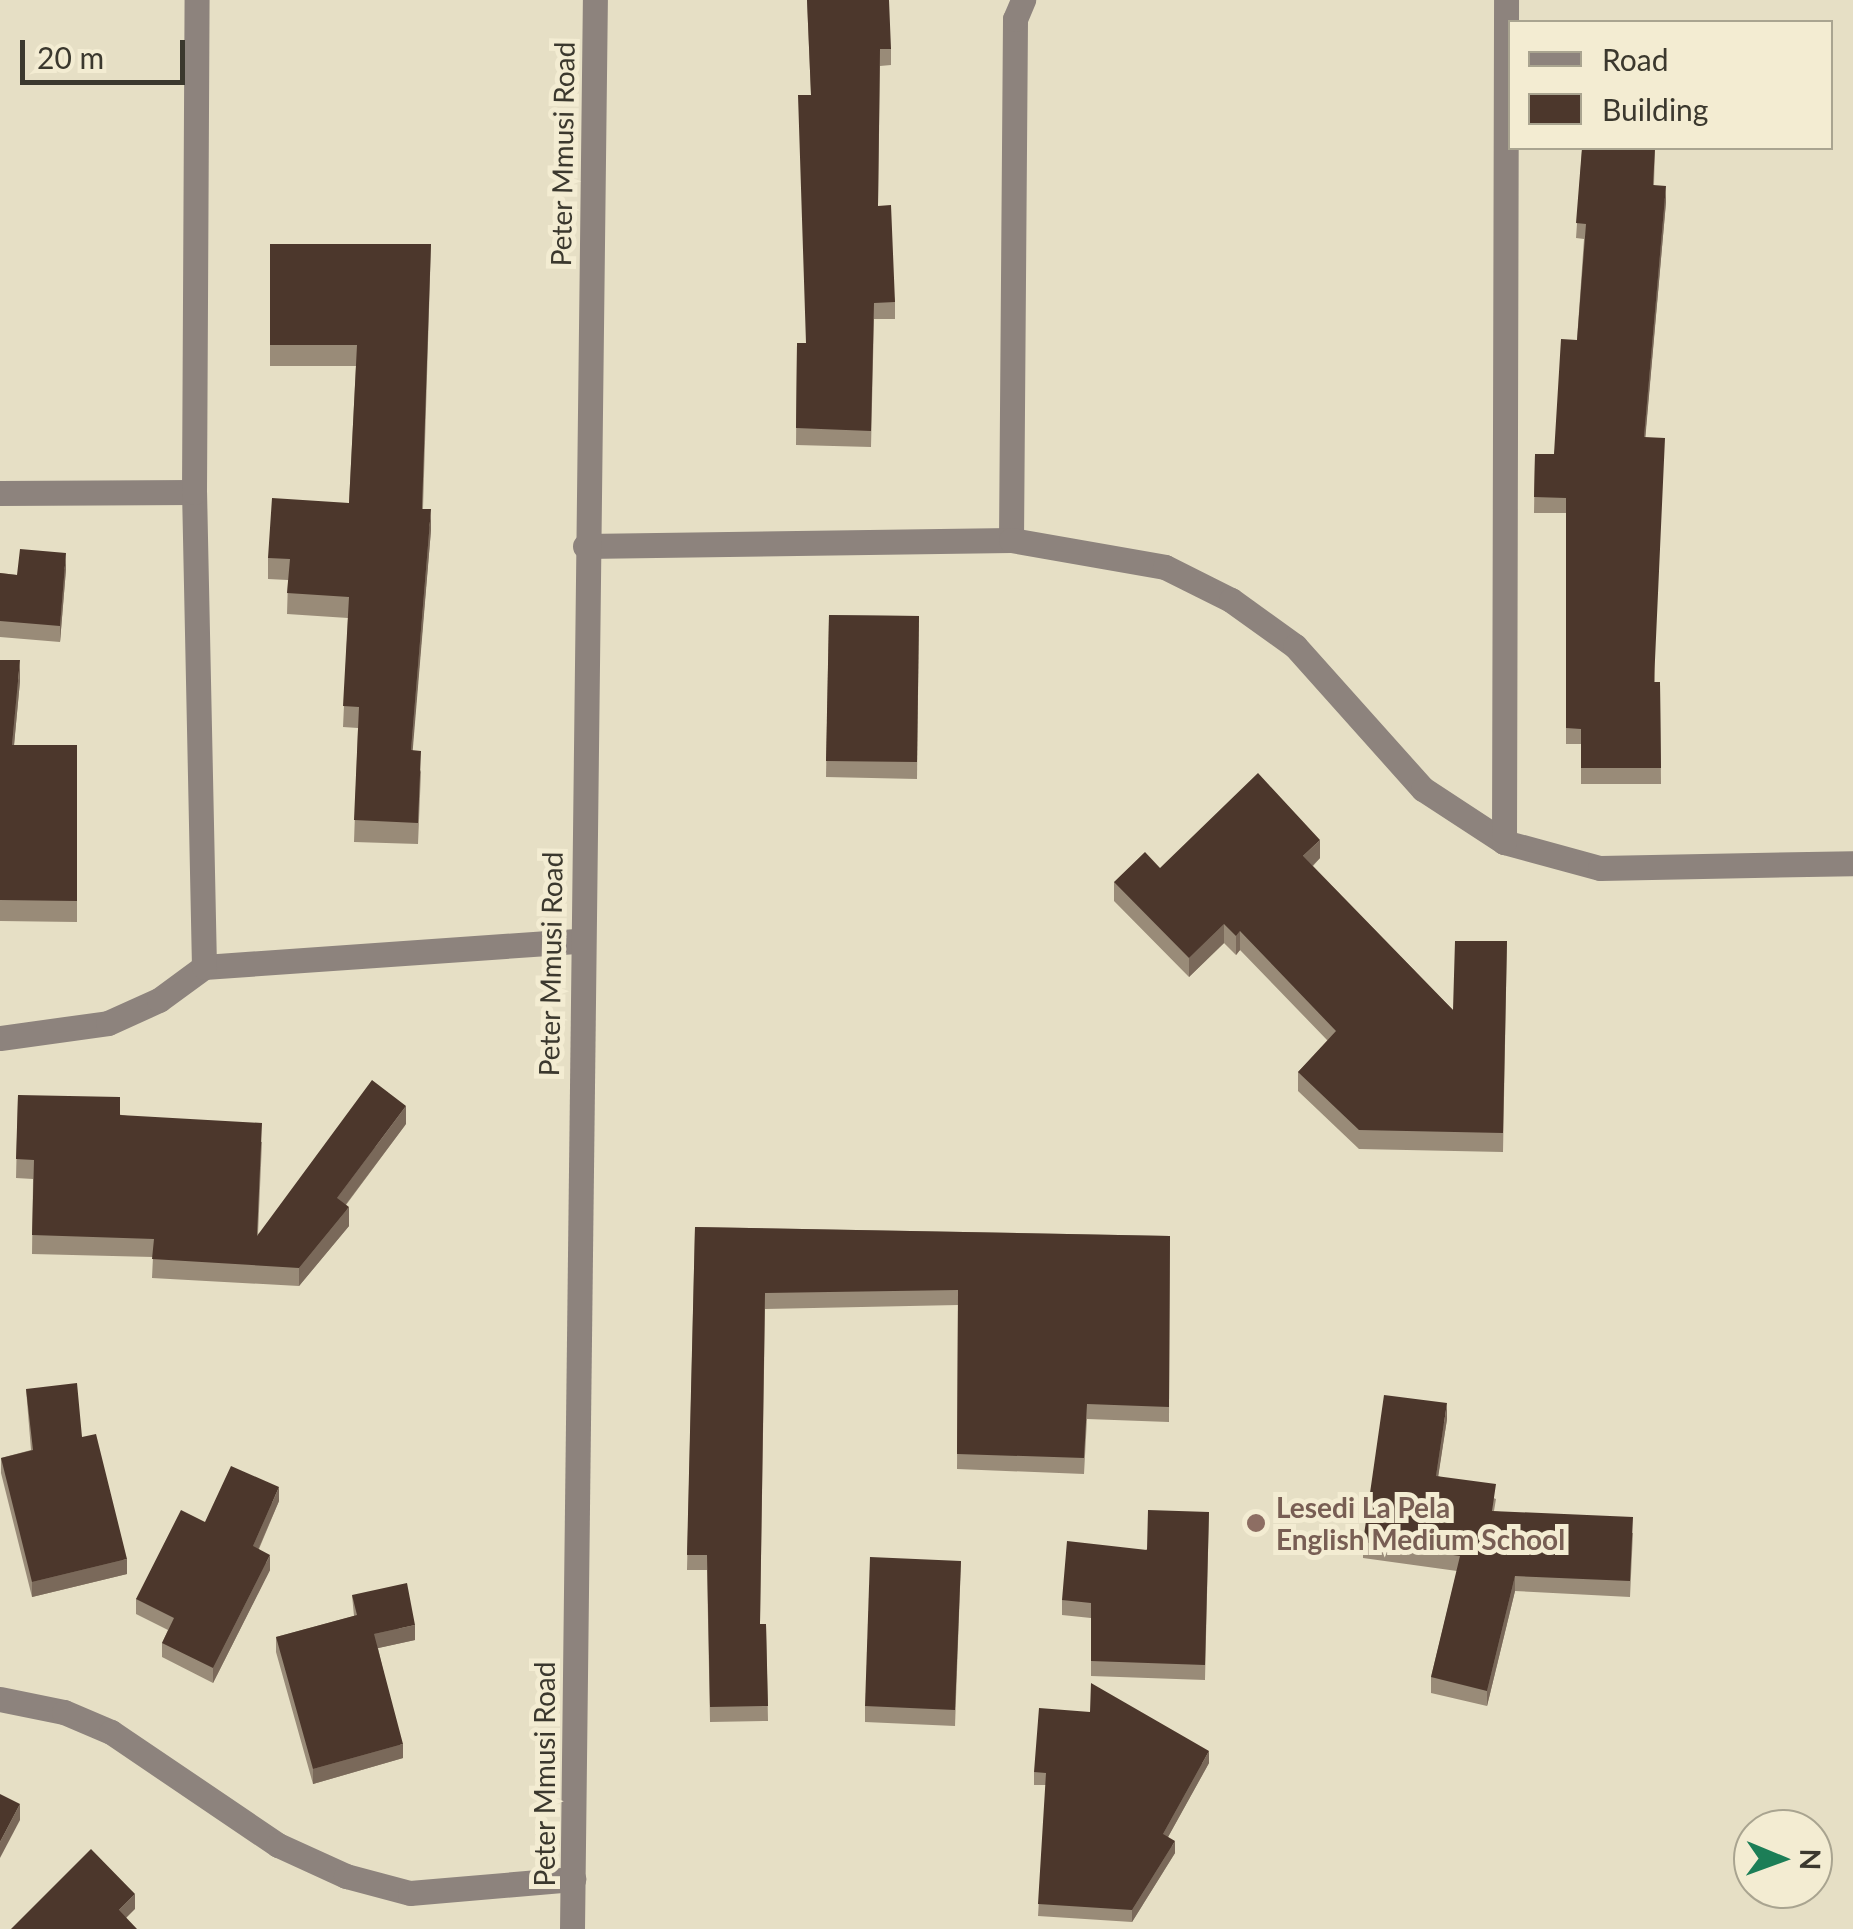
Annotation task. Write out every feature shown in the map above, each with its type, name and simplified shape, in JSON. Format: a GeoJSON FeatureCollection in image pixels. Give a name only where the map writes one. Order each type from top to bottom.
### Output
{"type":"FeatureCollection","features":[{"type":"Feature","properties":{"kind":"street"},"geometry":{"type":"LineString","coordinates":[[197,0],[194,492],[204,967]]}},
{"type":"Feature","properties":{"kind":"street","name":"Peter Mmusi Road"},"geometry":{"type":"LineString","coordinates":[[572,1929],[580,941],[595,0]]}},
{"type":"Feature","properties":{"kind":"street"},"geometry":{"type":"LineString","coordinates":[[1011,540],[1015,19],[1023,0]]}},
{"type":"Feature","properties":{"kind":"street"},"geometry":{"type":"LineString","coordinates":[[1504,842],[1506,0]]}},
{"type":"Feature","properties":{"kind":"street"},"geometry":{"type":"LineString","coordinates":[[0,492],[194,492]]}},
{"type":"Feature","properties":{"kind":"street"},"geometry":{"type":"LineString","coordinates":[[585,546],[1011,540],[1165,567],[1231,600],[1295,646],[1423,789],[1504,842],[1600,868],[1853,863]]}},
{"type":"Feature","properties":{"kind":"street"},"geometry":{"type":"LineString","coordinates":[[0,1038],[108,1023],[159,1000],[204,967],[580,941]]}},
{"type":"Feature","properties":{"kind":"street"},"geometry":{"type":"LineString","coordinates":[[0,1699],[64,1712],[110,1732],[278,1845],[346,1876],[410,1893],[573,1879]]}},
{"type":"Feature","properties":{"kind":"building"},"geometry":{"type":"Polygon","coordinates":[[[807,0],[889,0],[891,49],[880,49],[878,206],[891,205],[895,302],[874,303],[871,431],[796,428],[797,343],[806,343],[798,95],[811,95],[807,0]]]}},
{"type":"Feature","properties":{"kind":"building"},"geometry":{"type":"Polygon","coordinates":[[[1582,150],[1655,150],[1653,185],[1666,186],[1644,437],[1665,438],[1654,682],[1660,682],[1661,768],[1581,768],[1581,729],[1566,728],[1566,498],[1534,497],[1535,454],[1554,454],[1561,339],[1577,340],[1586,224],[1576,223],[1582,150]]]}},
{"type":"Feature","properties":{"kind":"building"},"geometry":{"type":"Polygon","coordinates":[[[270,244],[431,244],[422,509],[431,509],[411,750],[421,751],[418,823],[354,820],[359,707],[343,706],[349,597],[287,593],[290,559],[268,558],[272,498],[349,503],[357,345],[270,345],[270,244]]]}},
{"type":"Feature","properties":{"kind":"building"},"geometry":{"type":"Polygon","coordinates":[[[20,549],[66,553],[60,626],[0,621],[0,573],[17,575],[20,549]]]}},
{"type":"Feature","properties":{"kind":"building"},"geometry":{"type":"Polygon","coordinates":[[[829,615],[919,616],[917,762],[826,761],[829,615]]]}},
{"type":"Feature","properties":{"kind":"building"},"geometry":{"type":"Polygon","coordinates":[[[0,660],[20,660],[12,745],[77,745],[77,901],[0,900],[0,660]]]}},
{"type":"Feature","properties":{"kind":"building"},"geometry":{"type":"Polygon","coordinates":[[[1258,773],[1320,840],[1303,856],[1453,1010],[1455,941],[1507,941],[1503,1133],[1359,1130],[1298,1072],[1336,1031],[1240,931],[1236,936],[1224,924],[1189,958],[1114,882],[1145,852],[1160,868],[1258,773]]]}},
{"type":"Feature","properties":{"kind":"building"},"geometry":{"type":"Polygon","coordinates":[[[372,1080],[406,1106],[337,1198],[349,1207],[299,1268],[152,1259],[154,1239],[32,1235],[34,1160],[16,1159],[18,1095],[120,1097],[120,1115],[262,1123],[257,1236],[372,1080]]]}},
{"type":"Feature","properties":{"kind":"building"},"geometry":{"type":"Polygon","coordinates":[[[695,1227],[1170,1236],[1169,1407],[1087,1404],[1084,1458],[957,1454],[958,1290],[765,1293],[760,1624],[766,1624],[768,1706],[710,1707],[707,1555],[687,1555],[695,1227]]]}},
{"type":"Feature","properties":{"kind":"building"},"geometry":{"type":"Polygon","coordinates":[[[77,1383],[82,1437],[96,1434],[127,1559],[32,1582],[1,1458],[33,1450],[26,1389],[77,1383]]]}},
{"type":"Feature","properties":{"kind":"building"},"geometry":{"type":"Polygon","coordinates":[[[1384,1395],[1447,1403],[1436,1476],[1496,1484],[1492,1511],[1633,1517],[1630,1581],[1515,1576],[1487,1691],[1431,1677],[1460,1556],[1363,1542],[1384,1395]]]}},
{"type":"Feature","properties":{"kind":"building"},"geometry":{"type":"Polygon","coordinates":[[[231,1466],[279,1487],[253,1546],[270,1555],[213,1668],[162,1643],[174,1618],[136,1599],[181,1510],[205,1522],[231,1466]]]}},
{"type":"Feature","properties":{"kind":"building"},"geometry":{"type":"Polygon","coordinates":[[[1148,1510],[1209,1512],[1205,1665],[1091,1661],[1091,1603],[1062,1600],[1067,1541],[1147,1550],[1148,1510]]]}},
{"type":"Feature","properties":{"kind":"building"},"geometry":{"type":"Polygon","coordinates":[[[870,1557],[961,1561],[955,1710],[865,1706],[870,1557]]]}},
{"type":"Feature","properties":{"kind":"building"},"geometry":{"type":"Polygon","coordinates":[[[407,1583],[415,1625],[374,1634],[403,1744],[313,1769],[276,1637],[357,1615],[352,1595],[407,1583]]]}},
{"type":"Feature","properties":{"kind":"building"},"geometry":{"type":"Polygon","coordinates":[[[1091,1683],[1209,1751],[1163,1834],[1175,1841],[1132,1910],[1038,1904],[1046,1773],[1034,1772],[1039,1708],[1090,1712],[1091,1683]]]}},
{"type":"Feature","properties":{"kind":"building"},"geometry":{"type":"Polygon","coordinates":[[[0,1794],[20,1804],[0,1842],[0,1794]]]}},
{"type":"Feature","properties":{"kind":"building"},"geometry":{"type":"Polygon","coordinates":[[[91,1849],[135,1894],[119,1910],[137,1929],[11,1929],[91,1849]]]}},
{"type":"Feature","properties":{"kind":"place","name":"Lesedi La Pela English Medium School"},"geometry":{"type":"Point","coordinates":[1256,1523]}}]}
